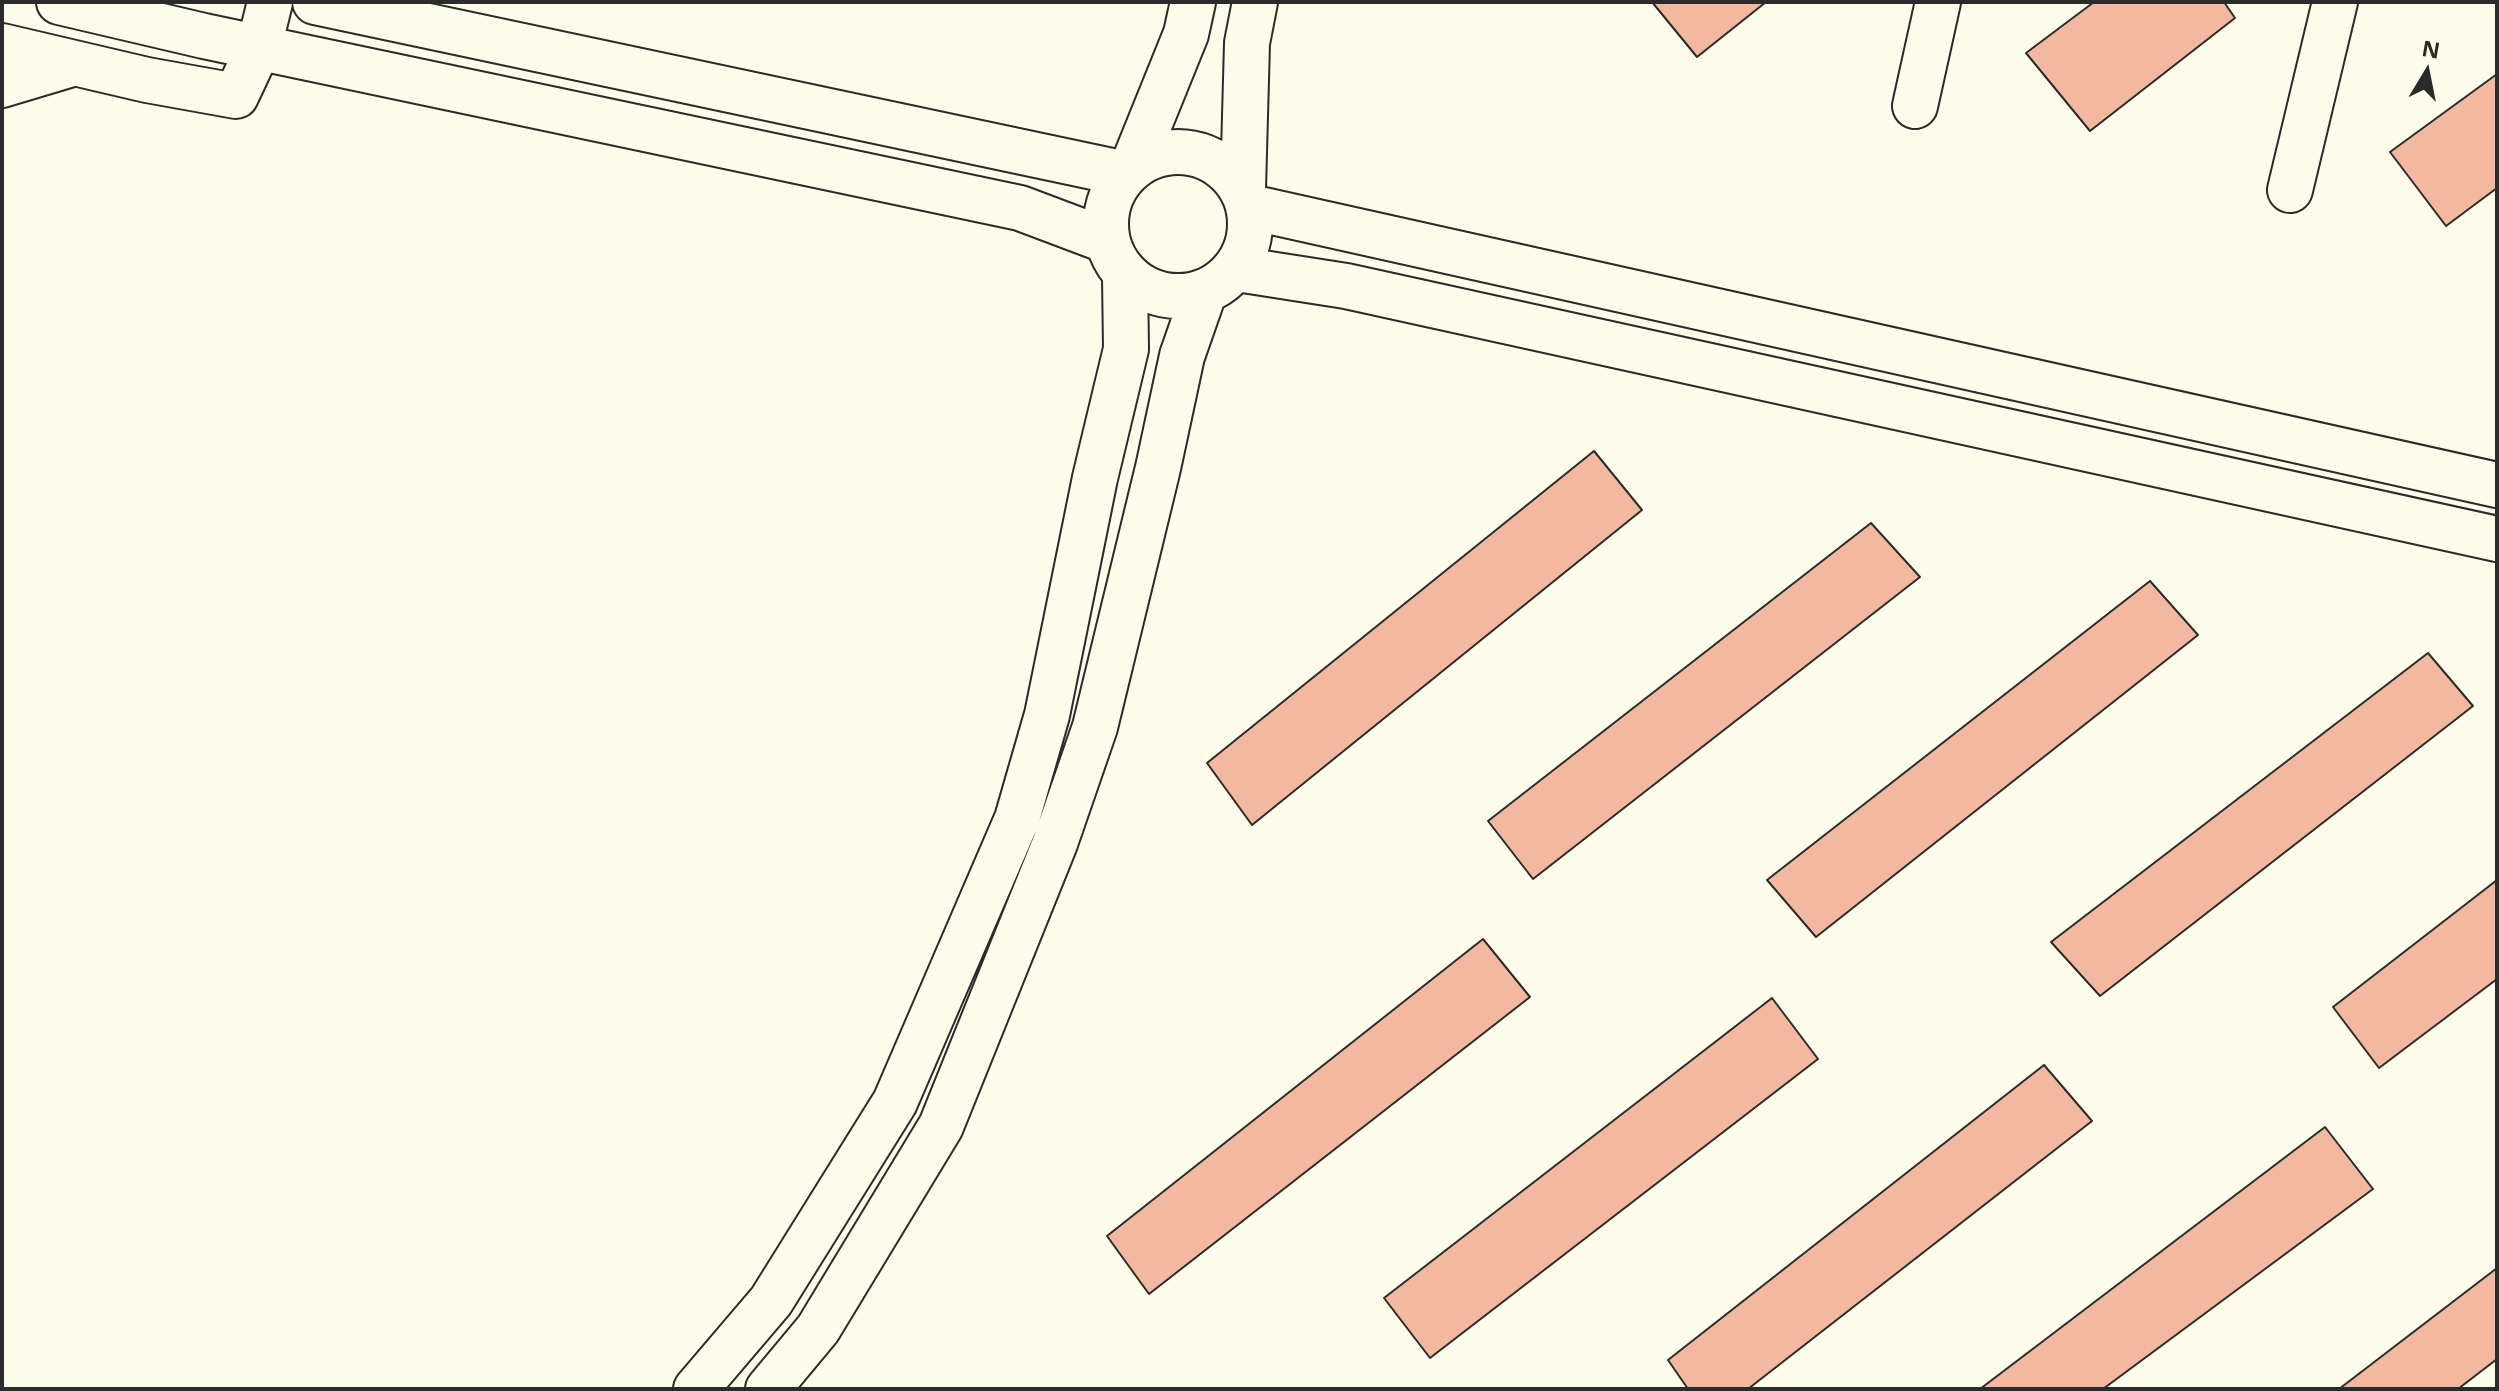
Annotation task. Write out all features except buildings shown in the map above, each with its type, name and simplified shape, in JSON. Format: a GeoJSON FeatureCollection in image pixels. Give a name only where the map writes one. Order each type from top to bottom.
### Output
{"type":"FeatureCollection","features":[{"type":"Feature","properties":{"kind":"street"},"geometry":{"type":"LineString","coordinates":[[59,2],[1020,208],[1115,259],[1162,296],[1220,281],[1346,286],[2497,539]]}},
{"type":"Feature","properties":{"kind":"street"},"geometry":{"type":"LineString","coordinates":[[2,46],[73,64],[236,96],[259,47],[270,2]]}},
{"type":"Feature","properties":{"kind":"street"},"geometry":{"type":"LineString","coordinates":[[315,2],[1129,170],[1172,150],[1213,160],[1246,198],[2497,485]]}},
{"type":"Feature","properties":{"kind":"street"},"geometry":{"type":"LineString","coordinates":[[696,1389],[771,1301],[895,1102],[1017,819],[1047,715],[1095,478],[1126,349],[1108,199],[1129,170],[1186,34],[1193,2]]}},
{"type":"Feature","properties":{"kind":"street"},"geometry":{"type":"LineString","coordinates":[[768,1389],[818,1329],[941,1126],[1055,843],[1095,727],[1182,356],[1220,281],[1250,239],[1246,198],[1247,43],[1255,2]]}},
{"type":"Feature","properties":{"kind":"street"},"geometry":{"type":"LineString","coordinates":[[1915,106],[1938,2]]}},
{"type":"Feature","properties":{"kind":"street"},"geometry":{"type":"LineString","coordinates":[[2290,190],[2335,2]]}},
{"type":"Feature","properties":{"kind":"street"},"geometry":{"type":"LineString","coordinates":[[2,85],[73,64]]}},
{"type":"Feature","properties":{"kind":"street"},"geometry":{"type":"LineString","coordinates":[[1047,715],[1095,727]]}},
{"type":"Feature","properties":{"kind":"street"},"geometry":{"type":"LineString","coordinates":[[771,1301],[818,1329]]}}]}
